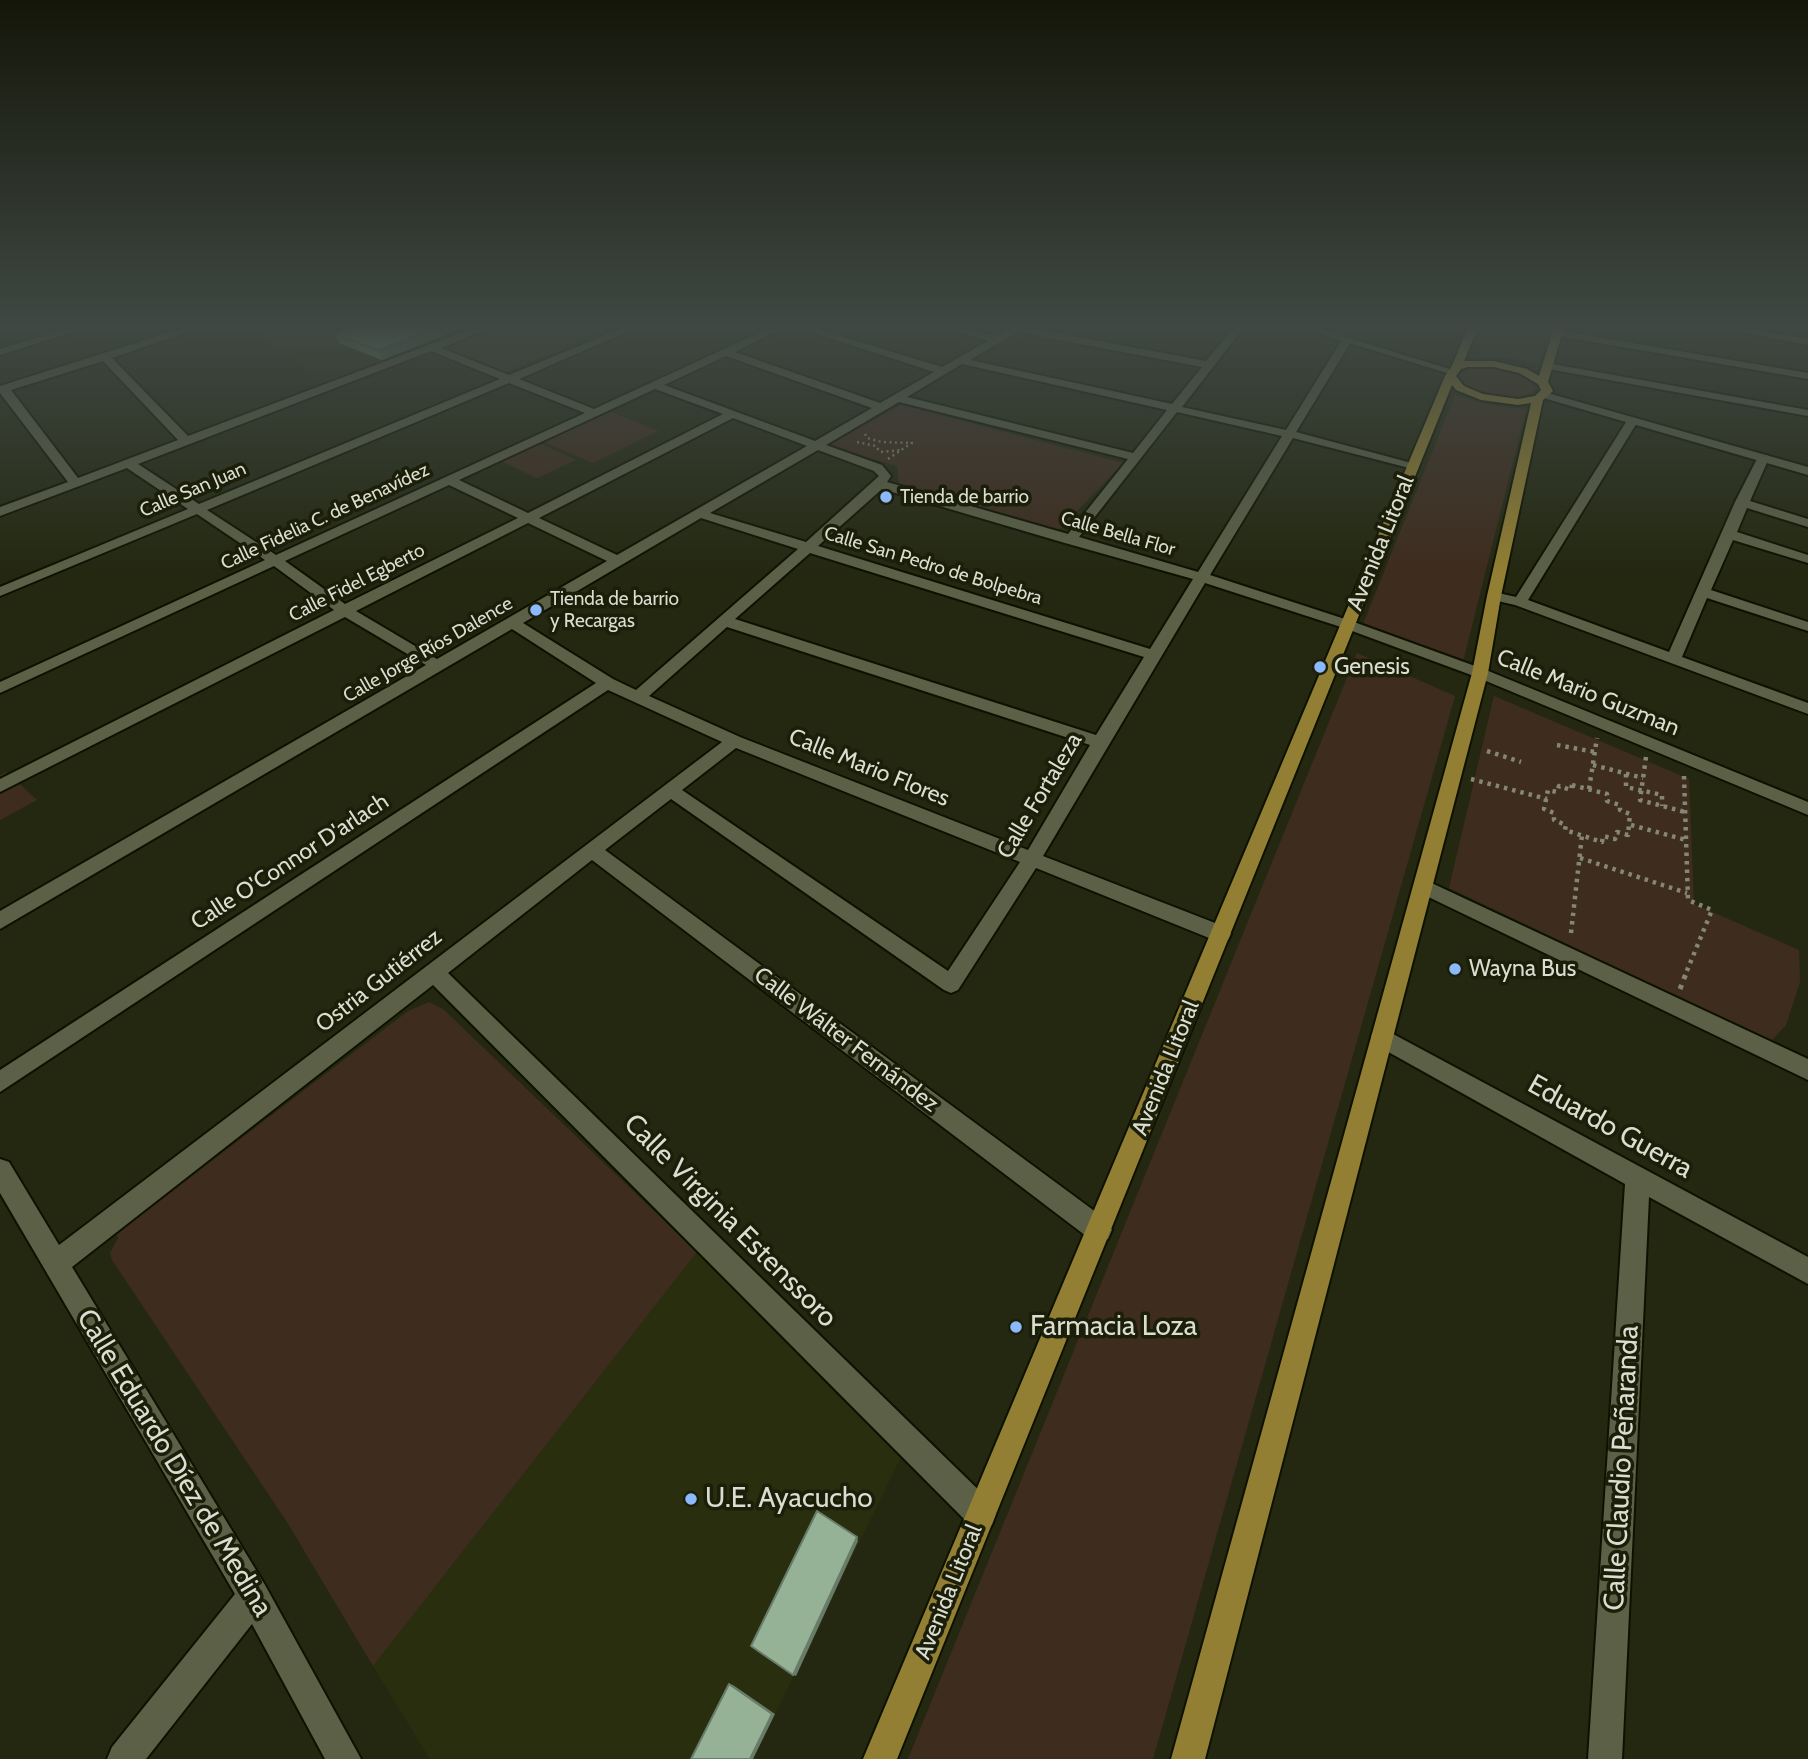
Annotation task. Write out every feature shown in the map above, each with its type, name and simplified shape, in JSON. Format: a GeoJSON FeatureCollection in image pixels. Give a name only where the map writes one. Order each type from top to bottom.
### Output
{"type":"FeatureCollection","features":[{"type":"Feature","properties":{"kind":"main road","name":"Avenida Litoral"},"geometry":{"type":"LineString","coordinates":[[880,1759],[1437,409]]}},
{"type":"Feature","properties":{"kind":"main road"},"geometry":{"type":"LineString","coordinates":[[1188,1759],[1480,673],[1494,596],[1538,409]]}},
{"type":"Feature","properties":{"kind":"street"},"geometry":{"type":"LineString","coordinates":[[17,409],[76,483]]}},
{"type":"Feature","properties":{"kind":"street"},"geometry":{"type":"LineString","coordinates":[[155,409],[186,441]]}},
{"type":"Feature","properties":{"kind":"street"},"geometry":{"type":"LineString","coordinates":[[0,512],[270,409]]}},
{"type":"Feature","properties":{"kind":"street","name":"Calle San Juan"},"geometry":{"type":"LineString","coordinates":[[0,592],[437,409]]}},
{"type":"Feature","properties":{"kind":"street"},"geometry":{"type":"LineString","coordinates":[[584,409],[594,413]]}},
{"type":"Feature","properties":{"kind":"street","name":"Calle Fidelia C. de Benavídez"},"geometry":{"type":"LineString","coordinates":[[0,688],[602,409]]}},
{"type":"Feature","properties":{"kind":"street"},"geometry":{"type":"LineString","coordinates":[[637,698],[880,484],[885,476],[878,468],[719,409]]}},
{"type":"Feature","properties":{"kind":"street","name":"Calle Jorge Ríos Dalence"},"geometry":{"type":"LineString","coordinates":[[0,921],[877,409]]}},
{"type":"Feature","properties":{"kind":"street"},"geometry":{"type":"LineString","coordinates":[[941,409],[1135,457]]}},
{"type":"Feature","properties":{"kind":"street"},"geometry":{"type":"LineString","coordinates":[[1070,540],[1173,409]]}},
{"type":"Feature","properties":{"kind":"street"},"geometry":{"type":"LineString","coordinates":[[1179,409],[1413,465]]}},
{"type":"Feature","properties":{"kind":"street","name":"Calle Fortaleza"},"geometry":{"type":"LineString","coordinates":[[670,790],[951,984],[1032,859],[1305,409]]}},
{"type":"Feature","properties":{"kind":"street"},"geometry":{"type":"LineString","coordinates":[[1587,409],[1808,471]]}},
{"type":"Feature","properties":{"kind":"street"},"geometry":{"type":"LineString","coordinates":[[1786,409],[1808,413]]}},
{"type":"Feature","properties":{"kind":"street","name":"Calle Fidel Egberto"},"geometry":{"type":"LineString","coordinates":[[0,786],[732,414]]}},
{"type":"Feature","properties":{"kind":"street"},"geometry":{"type":"LineString","coordinates":[[1520,602],[1632,421]]}},
{"type":"Feature","properties":{"kind":"street"},"geometry":{"type":"LineString","coordinates":[[1673,659],[1763,458]]}},
{"type":"Feature","properties":{"kind":"street"},"geometry":{"type":"LineString","coordinates":[[128,463],[276,561],[345,611],[438,666]]}},
{"type":"Feature","properties":{"kind":"street"},"geometry":{"type":"LineString","coordinates":[[449,480],[619,561]]}},
{"type":"Feature","properties":{"kind":"street","name":"Calle Bella Flor"},"geometry":{"type":"LineString","coordinates":[[880,484],[1201,577],[1349,625]]}},
{"type":"Feature","properties":{"kind":"street"},"geometry":{"type":"LineString","coordinates":[[1741,502],[1808,523]]}},
{"type":"Feature","properties":{"kind":"street","name":"Calle San Pedro de Bolpebra"},"geometry":{"type":"LineString","coordinates":[[700,514],[1154,655]]}},
{"type":"Feature","properties":{"kind":"street"},"geometry":{"type":"LineString","coordinates":[[1729,534],[1808,559]]}},
{"type":"Feature","properties":{"kind":"street"},"geometry":{"type":"LineString","coordinates":[[1703,592],[1808,627]]}},
{"type":"Feature","properties":{"kind":"street"},"geometry":{"type":"LineString","coordinates":[[1494,596],[1520,602],[1808,709]]}},
{"type":"Feature","properties":{"kind":"street"},"geometry":{"type":"LineString","coordinates":[[725,621],[1100,743]]}},
{"type":"Feature","properties":{"kind":"street","name":"Calle Mario Flores"},"geometry":{"type":"LineString","coordinates":[[512,623],[607,683],[734,741],[1221,934]]}},
{"type":"Feature","properties":{"kind":"street","name":"Calle Mario Guzman"},"geometry":{"type":"LineString","coordinates":[[1349,625],[1480,673],[1808,809]]}},
{"type":"Feature","properties":{"kind":"street","name":"Calle O'Connor D'arlach"},"geometry":{"type":"LineString","coordinates":[[0,1082],[607,683]]}},
{"type":"Feature","properties":{"kind":"street","name":"Ostria Gutiérrez"},"geometry":{"type":"LineString","coordinates":[[56,1263],[734,741]]}},
{"type":"Feature","properties":{"kind":"street","name":"Calle Wálter Fernández"},"geometry":{"type":"LineString","coordinates":[[592,850],[1099,1230]]}},
{"type":"Feature","properties":{"kind":"street"},"geometry":{"type":"LineString","coordinates":[[1423,886],[1808,1070]]}},
{"type":"Feature","properties":{"kind":"street","name":"Calle Virginia Estenssoro"},"geometry":{"type":"LineString","coordinates":[[434,972],[981,1514]]}},
{"type":"Feature","properties":{"kind":"street","name":"Eduardo Guerra"},"geometry":{"type":"LineString","coordinates":[[1382,1037],[1808,1271]]}},
{"type":"Feature","properties":{"kind":"street","name":"Calle Eduardo Díez de Medina"},"geometry":{"type":"LineString","coordinates":[[0,1170],[254,1596],[344,1759]]}},
{"type":"Feature","properties":{"kind":"street","name":"Calle Claudio Peñaranda"},"geometry":{"type":"LineString","coordinates":[[1605,1759],[1638,1177]]}},
{"type":"Feature","properties":{"kind":"street"},"geometry":{"type":"LineString","coordinates":[[124,1759],[254,1596]]}},
{"type":"Feature","properties":{"kind":"path"},"geometry":{"type":"LineString","coordinates":[[862,427],[867,438]]}},
{"type":"Feature","properties":{"kind":"path"},"geometry":{"type":"LineString","coordinates":[[861,442],[867,438],[882,442],[913,442],[885,461]]}},
{"type":"Feature","properties":{"kind":"path"},"geometry":{"type":"LineString","coordinates":[[876,446],[882,442]]}},
{"type":"Feature","properties":{"kind":"path"},"geometry":{"type":"LineString","coordinates":[[1589,789],[1597,737]]}},
{"type":"Feature","properties":{"kind":"path"},"geometry":{"type":"LineString","coordinates":[[1557,745],[1595,752]]}},
{"type":"Feature","properties":{"kind":"path"},"geometry":{"type":"LineString","coordinates":[[1487,751],[1521,762]]}},
{"type":"Feature","properties":{"kind":"path"},"geometry":{"type":"LineString","coordinates":[[1646,757],[1640,800],[1685,812]]}},
{"type":"Feature","properties":{"kind":"path"},"geometry":{"type":"LineString","coordinates":[[1593,765],[1643,778]]}},
{"type":"Feature","properties":{"kind":"path"},"geometry":{"type":"LineString","coordinates":[[1626,774],[1626,787],[1662,795],[1661,806]]}},
{"type":"Feature","properties":{"kind":"path"},"geometry":{"type":"LineString","coordinates":[[1681,986],[1712,910],[1688,900],[1684,774]]}},
{"type":"Feature","properties":{"kind":"path"},"geometry":{"type":"LineString","coordinates":[[1453,775],[1546,799]]}},
{"type":"Feature","properties":{"kind":"path"},"geometry":{"type":"LineString","coordinates":[[1572,785],[1589,789],[1607,794],[1607,801],[1620,805],[1620,810],[1630,814],[1628,835],[1617,832],[1615,839],[1603,835],[1601,842],[1565,830],[1566,825],[1554,820],[1554,813],[1544,809],[1548,790],[1557,792],[1559,786],[1571,790],[1572,785]]}},
{"type":"Feature","properties":{"kind":"path"},"geometry":{"type":"LineString","coordinates":[[1630,825],[1686,840]]}},
{"type":"Feature","properties":{"kind":"path"},"geometry":{"type":"LineString","coordinates":[[1572,933],[1582,835]]}},
{"type":"Feature","properties":{"kind":"path"},"geometry":{"type":"LineString","coordinates":[[1580,858],[1688,893]]}},
{"type":"Feature","properties":{"kind":"shaded area"},"geometry":{"type":"Polygon","coordinates":[[[595,409],[604,409],[658,431],[593,463],[534,438],[595,409]]]}},
{"type":"Feature","properties":{"kind":"shaded area"},"geometry":{"type":"Polygon","coordinates":[[[893,409],[917,409],[1123,463],[1057,532],[899,486],[897,466],[826,445],[893,409]]]}},
{"type":"Feature","properties":{"kind":"shaded area"},"geometry":{"type":"Polygon","coordinates":[[[1449,409],[1526,410],[1462,666],[1363,624],[1449,409]]]}},
{"type":"Feature","properties":{"kind":"shaded area"},"geometry":{"type":"Polygon","coordinates":[[[531,439],[576,460],[537,478],[492,457],[531,439]]]}},
{"type":"Feature","properties":{"kind":"shaded area"},"geometry":{"type":"Polygon","coordinates":[[[1357,653],[1455,696],[1153,1759],[908,1759],[1357,653]]]}},
{"type":"Feature","properties":{"kind":"shaded area"},"geometry":{"type":"Polygon","coordinates":[[[1494,696],[1689,779],[1694,904],[1799,950],[1800,982],[1786,1025],[1771,1041],[1449,888],[1494,696]]]}},
{"type":"Feature","properties":{"kind":"shaded area"},"geometry":{"type":"Polygon","coordinates":[[[6,772],[37,800],[0,820],[0,775],[6,772]]]}},
{"type":"Feature","properties":{"kind":"shaded area"},"geometry":{"type":"Polygon","coordinates":[[[429,1002],[443,1009],[697,1252],[373,1666],[287,1522],[112,1260],[110,1253],[118,1238],[116,1234],[408,1011],[429,1002]]]}},
{"type":"Feature","properties":{"kind":"shaded area","name":"U.E. Ayacucho"},"geometry":{"type":"Polygon","coordinates":[[[697,1252],[901,1457],[753,1759],[430,1759],[373,1666],[697,1252]]]}},
{"type":"Feature","properties":{"kind":"building"},"geometry":{"type":"Polygon","coordinates":[[[817,1511],[857,1537],[793,1675],[751,1646],[817,1511]]]}},
{"type":"Feature","properties":{"kind":"building"},"geometry":{"type":"Polygon","coordinates":[[[729,1684],[772,1714],[750,1759],[691,1759],[729,1684]]]}},
{"type":"Feature","properties":{"kind":"place","name":"Tienda de barrio"},"geometry":{"type":"Point","coordinates":[886,497]}},
{"type":"Feature","properties":{"kind":"place","name":"Tienda de barrio y Recargas"},"geometry":{"type":"Point","coordinates":[536,610]}},
{"type":"Feature","properties":{"kind":"place","name":"Genesis"},"geometry":{"type":"Point","coordinates":[1320,667]}},
{"type":"Feature","properties":{"kind":"place","name":"Wayna Bus"},"geometry":{"type":"Point","coordinates":[1455,969]}},
{"type":"Feature","properties":{"kind":"place","name":"Farmacia Loza"},"geometry":{"type":"Point","coordinates":[1016,1327]}},
{"type":"Feature","properties":{"kind":"place","name":"U.E. Ayacucho"},"geometry":{"type":"Point","coordinates":[691,1499]}}]}
